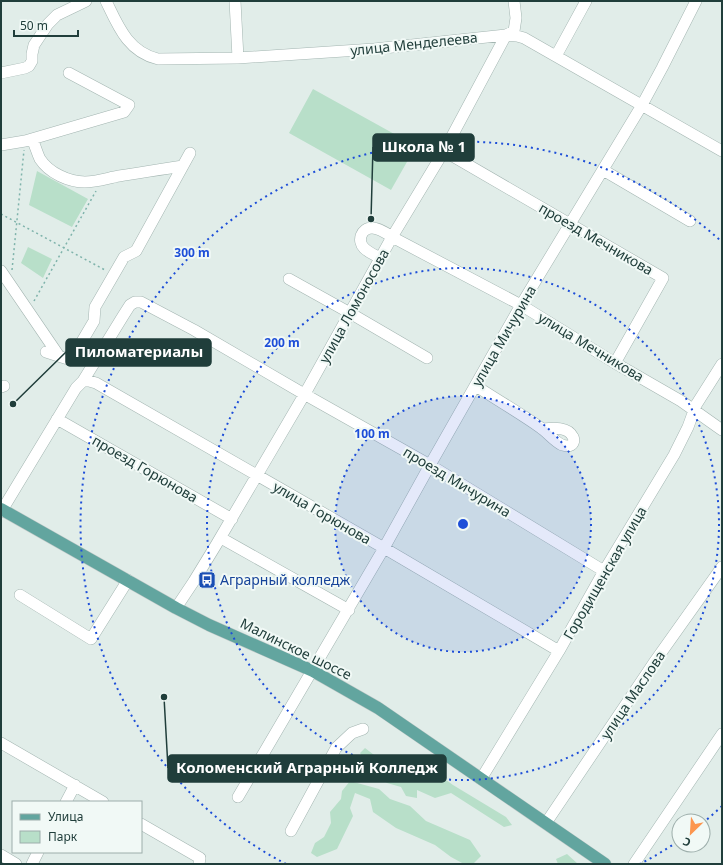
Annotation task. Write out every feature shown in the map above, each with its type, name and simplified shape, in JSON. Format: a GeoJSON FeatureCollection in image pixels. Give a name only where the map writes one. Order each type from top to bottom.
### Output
{"type":"FeatureCollection","features":[{"type":"Feature","properties":{"kind":"main road","name":"Малинское шоссе"},"geometry":{"type":"LineString","coordinates":[[1,510],[176,608],[209,625],[312,670],[378,708],[605,864]]}},
{"type":"Feature","properties":{"kind":"street"},"geometry":{"type":"LineString","coordinates":[[1,74],[29,66],[32,61],[34,45],[48,24],[57,15],[86,1]]}},
{"type":"Feature","properties":{"kind":"street","name":"улица Менделеева"},"geometry":{"type":"LineString","coordinates":[[106,1],[120,30],[135,49],[142,54],[158,59],[238,58],[374,49],[506,35],[516,36],[524,38],[722,151]]}},
{"type":"Feature","properties":{"kind":"street"},"geometry":{"type":"LineString","coordinates":[[235,1],[238,58]]}},
{"type":"Feature","properties":{"kind":"street","name":"улица Ломоносова"},"geometry":{"type":"LineString","coordinates":[[176,608],[221,538],[257,476],[392,237],[444,151],[506,35],[514,31],[516,18],[514,1]]}},
{"type":"Feature","properties":{"kind":"street"},"geometry":{"type":"LineString","coordinates":[[556,56],[586,1]]}},
{"type":"Feature","properties":{"kind":"street","name":"улица Мичурина"},"geometry":{"type":"LineString","coordinates":[[238,797],[349,610],[521,305],[642,105],[696,1]]}},
{"type":"Feature","properties":{"kind":"street"},"geometry":{"type":"LineString","coordinates":[[1,145],[29,140],[124,112],[129,105],[69,73]]}},
{"type":"Feature","properties":{"kind":"street"},"geometry":{"type":"LineString","coordinates":[[29,140],[40,159],[46,165],[60,175],[73,180],[85,182],[96,181],[183,166]]}},
{"type":"Feature","properties":{"kind":"street","name":"проезд Мечникова"},"geometry":{"type":"LineString","coordinates":[[444,151],[663,278],[615,363]]}},
{"type":"Feature","properties":{"kind":"street"},"geometry":{"type":"LineString","coordinates":[[46,352],[71,360],[94,321],[95,307],[124,257],[136,250],[190,152]]}},
{"type":"Feature","properties":{"kind":"street"},"geometry":{"type":"LineString","coordinates":[[603,170],[690,221]]}},
{"type":"Feature","properties":{"kind":"street","name":"улица Мечникова"},"geometry":{"type":"LineString","coordinates":[[380,258],[364,248],[361,244],[360,238],[365,230],[372,228],[384,232],[521,305],[615,363],[681,400],[722,430]]}},
{"type":"Feature","properties":{"kind":"street"},"geometry":{"type":"LineString","coordinates":[[1,271],[58,356]]}},
{"type":"Feature","properties":{"kind":"street"},"geometry":{"type":"LineString","coordinates":[[289,279],[427,358]]}},
{"type":"Feature","properties":{"kind":"street","name":"проезд Мичурина"},"geometry":{"type":"LineString","coordinates":[[83,381],[122,316],[135,302],[141,302],[194,330],[430,465],[604,571]]}},
{"type":"Feature","properties":{"kind":"street","name":"Городищенская улица"},"geometry":{"type":"LineString","coordinates":[[482,779],[674,455],[688,427],[696,405],[722,364]]}},
{"type":"Feature","properties":{"kind":"street"},"geometry":{"type":"LineString","coordinates":[[1,510],[76,388],[83,381]]}},
{"type":"Feature","properties":{"kind":"street","name":"улица Горюнова"},"geometry":{"type":"LineString","coordinates":[[83,381],[96,383],[384,548],[559,651]]}},
{"type":"Feature","properties":{"kind":"street"},"geometry":{"type":"LineString","coordinates":[[476,386],[542,428]]}},
{"type":"Feature","properties":{"kind":"street","name":"проезд Горюнова"},"geometry":{"type":"LineString","coordinates":[[57,419],[232,518]]}},
{"type":"Feature","properties":{"kind":"street"},"geometry":{"type":"LineString","coordinates":[[221,538],[349,610]]}},
{"type":"Feature","properties":{"kind":"street","name":"улица Маслова"},"geometry":{"type":"LineString","coordinates":[[546,823],[653,664],[722,568]]}},
{"type":"Feature","properties":{"kind":"street"},"geometry":{"type":"LineString","coordinates":[[20,595],[91,639],[128,580]]}},
{"type":"Feature","properties":{"kind":"street"},"geometry":{"type":"LineString","coordinates":[[291,831],[336,748],[352,733],[363,729]]}},
{"type":"Feature","properties":{"kind":"street"},"geometry":{"type":"LineString","coordinates":[[634,864],[722,734]]}},
{"type":"Feature","properties":{"kind":"street"},"geometry":{"type":"LineString","coordinates":[[1,743],[101,801]]}},
{"type":"Feature","properties":{"kind":"street"},"geometry":{"type":"LineString","coordinates":[[67,801],[75,785]]}},
{"type":"Feature","properties":{"kind":"street"},"geometry":{"type":"LineString","coordinates":[[142,825],[200,861]]}},
{"type":"Feature","properties":{"kind":"street"},"geometry":{"type":"LineString","coordinates":[[32,864],[38,853]]}},
{"type":"Feature","properties":{"kind":"street"},"geometry":{"type":"LineString","coordinates":[[1,855],[16,864]]}},
{"type":"Feature","properties":{"kind":"path"},"geometry":{"type":"LineString","coordinates":[[10,285],[29,140]]}},
{"type":"Feature","properties":{"kind":"path"},"geometry":{"type":"LineString","coordinates":[[28,311],[103,179]]}},
{"type":"Feature","properties":{"kind":"path"},"geometry":{"type":"LineString","coordinates":[[1,214],[114,274]]}},
{"type":"Feature","properties":{"kind":"green space"},"geometry":{"type":"Polygon","coordinates":[[[313,89],[416,146],[391,190],[289,133],[313,89]]]}},
{"type":"Feature","properties":{"kind":"green space"},"geometry":{"type":"Polygon","coordinates":[[[37,171],[88,199],[72,227],[29,205],[37,171]]]}},
{"type":"Feature","properties":{"kind":"green space"},"geometry":{"type":"Polygon","coordinates":[[[28,247],[52,259],[43,278],[21,263],[28,247]]]}},
{"type":"Feature","properties":{"kind":"green space"},"geometry":{"type":"Polygon","coordinates":[[[365,748],[378,758],[387,758],[406,778],[418,776],[414,767],[421,762],[453,785],[506,817],[512,825],[504,827],[451,793],[435,798],[417,790],[417,798],[406,796],[401,787],[387,783],[370,768],[360,753],[365,748]]]}},
{"type":"Feature","properties":{"kind":"green space"},"geometry":{"type":"Polygon","coordinates":[[[350,781],[379,789],[390,799],[410,806],[426,821],[470,840],[481,856],[473,864],[464,864],[451,857],[435,845],[396,828],[373,812],[370,799],[355,793],[350,808],[353,816],[337,849],[317,857],[311,853],[315,843],[324,837],[331,823],[330,812],[341,799],[342,791],[350,781]]]}},
{"type":"Feature","properties":{"kind":"green space"},"geometry":{"type":"Polygon","coordinates":[[[567,854],[578,864],[558,864],[556,859],[567,854]]]}},
{"type":"Feature","properties":{"kind":"place","name":"Школа № 1"},"geometry":{"type":"Point","coordinates":[371,219]}},
{"type":"Feature","properties":{"kind":"place","name":"Пиломатериалы"},"geometry":{"type":"Point","coordinates":[13,404]}},
{"type":"Feature","properties":{"kind":"place","name":"Аграрный колледж"},"geometry":{"type":"Point","coordinates":[207,580]}},
{"type":"Feature","properties":{"kind":"place","name":"Коломенский Аграрный Колледж"},"geometry":{"type":"Point","coordinates":[164,697]}}]}
